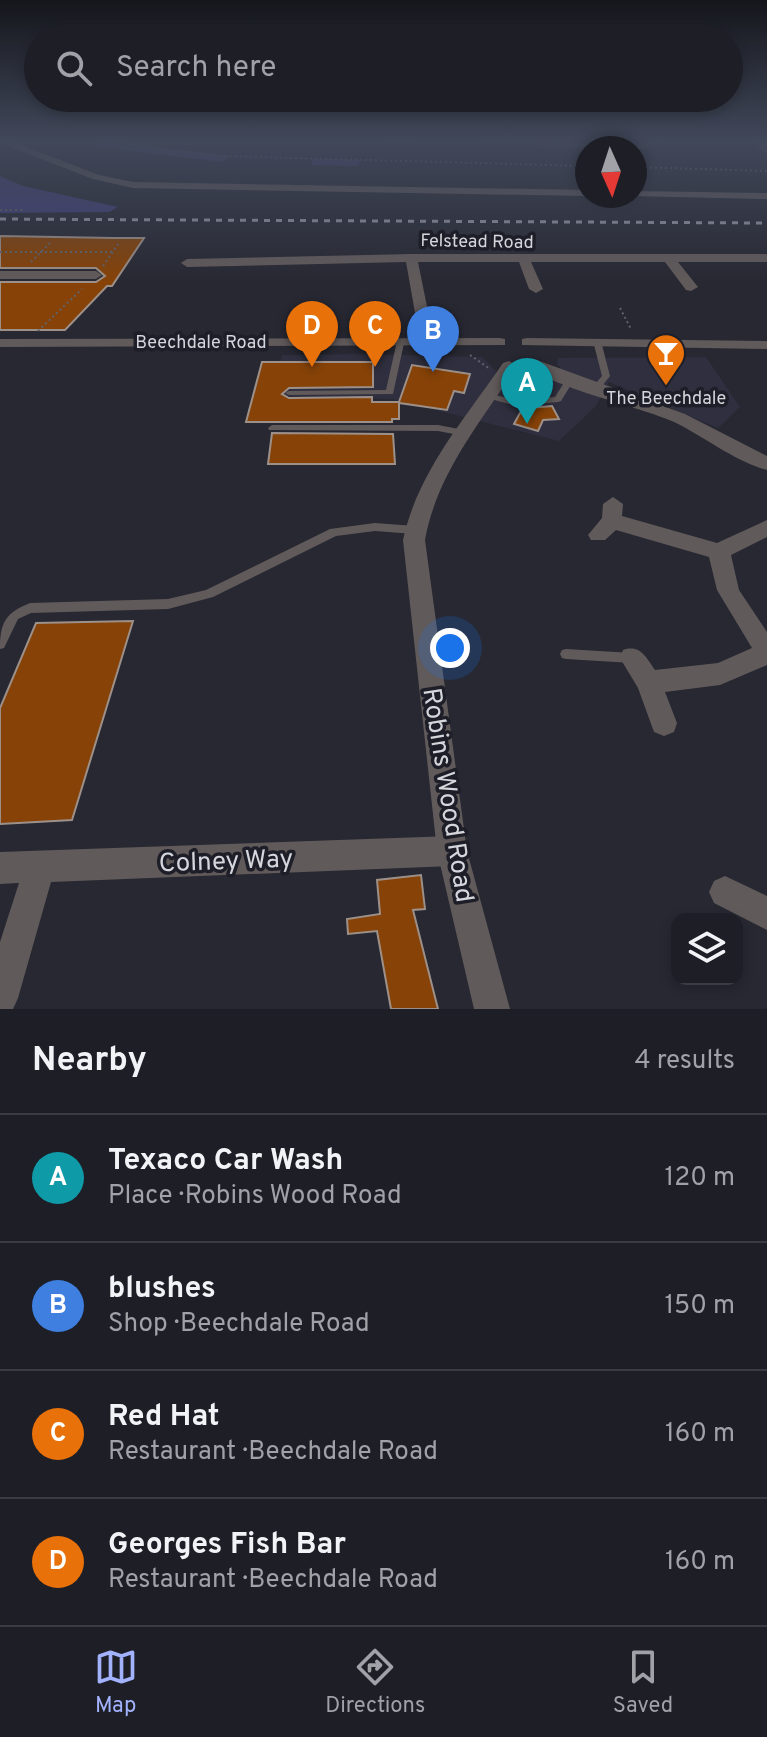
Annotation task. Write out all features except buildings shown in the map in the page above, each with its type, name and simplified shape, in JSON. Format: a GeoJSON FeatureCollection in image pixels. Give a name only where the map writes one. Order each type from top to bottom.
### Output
{"type":"FeatureCollection","features":[{"type":"Feature","properties":{"kind":"street"},"geometry":{"type":"LineString","coordinates":[[251,187],[575,193]]}},
{"type":"Feature","properties":{"kind":"street"},"geometry":{"type":"LineString","coordinates":[[647,194],[767,196]]}},
{"type":"Feature","properties":{"kind":"street"},"geometry":{"type":"LineString","coordinates":[[411,258],[427,341]]}},
{"type":"Feature","properties":{"kind":"street","name":"Felstead Road"},"geometry":{"type":"LineString","coordinates":[[187,263],[284,268],[411,258],[767,258]]}},
{"type":"Feature","properties":{"kind":"street"},"geometry":{"type":"LineString","coordinates":[[669,259],[691,287]]}},
{"type":"Feature","properties":{"kind":"street"},"geometry":{"type":"LineString","coordinates":[[524,260],[536,289]]}},
{"type":"Feature","properties":{"kind":"street"},"geometry":{"type":"LineString","coordinates":[[0,275],[96,275]]}},
{"type":"Feature","properties":{"kind":"street","name":"Beechdale Road"},"geometry":{"type":"LineString","coordinates":[[401,344],[427,341],[495,346]]}},
{"type":"Feature","properties":{"kind":"street","name":"Beechdale Road"},"geometry":{"type":"LineString","coordinates":[[0,343],[495,346]]}},
{"type":"Feature","properties":{"kind":"street"},"geometry":{"type":"LineString","coordinates":[[497,379],[495,346],[537,350],[598,345],[766,347]]}},
{"type":"Feature","properties":{"kind":"street"},"geometry":{"type":"LineString","coordinates":[[497,379],[537,350]]}},
{"type":"Feature","properties":{"kind":"street"},"geometry":{"type":"LineString","coordinates":[[537,350],[570,380],[615,396],[631,398],[679,418],[767,464]]}},
{"type":"Feature","properties":{"kind":"street","name":"Robins Wood Road"},"geometry":{"type":"LineString","coordinates":[[492,1009],[452,851],[415,530],[417,513],[497,379]]}},
{"type":"Feature","properties":{"kind":"street"},"geometry":{"type":"LineString","coordinates":[[615,396],[624,406],[701,440],[767,479]]}},
{"type":"Feature","properties":{"kind":"street"},"geometry":{"type":"LineString","coordinates":[[608,520],[720,552]]}},
{"type":"Feature","properties":{"kind":"street"},"geometry":{"type":"LineString","coordinates":[[649,682],[720,674],[767,651],[733,598],[719,560],[720,552],[730,544],[767,528]]}},
{"type":"Feature","properties":{"kind":"street"},"geometry":{"type":"LineString","coordinates":[[632,658],[649,682],[664,723]]}},
{"type":"Feature","properties":{"kind":"street","name":"Colney Way"},"geometry":{"type":"LineString","coordinates":[[1,870],[452,851]]}},
{"type":"Feature","properties":{"kind":"street"},"geometry":{"type":"LineString","coordinates":[[0,998],[39,868]]}},
{"type":"Feature","properties":{"kind":"street"},"geometry":{"type":"LineString","coordinates":[[725,892],[767,914]]}},
{"type":"Feature","properties":{"kind":"lane"},"geometry":{"type":"LineString","coordinates":[[289,393],[390,392],[401,344]]}},
{"type":"Feature","properties":{"kind":"lane"},"geometry":{"type":"LineString","coordinates":[[595,389],[606,376],[598,345]]}},
{"type":"Feature","properties":{"kind":"lane"},"geometry":{"type":"LineString","coordinates":[[497,379],[516,403],[558,399],[570,380]]}},
{"type":"Feature","properties":{"kind":"lane"},"geometry":{"type":"LineString","coordinates":[[272,428],[438,428],[464,433]]}},
{"type":"Feature","properties":{"kind":"lane"},"geometry":{"type":"LineString","coordinates":[[0,644],[14,616],[30,608],[168,604],[209,594],[334,532],[375,527],[415,530]]}},
{"type":"Feature","properties":{"kind":"lane"},"geometry":{"type":"LineString","coordinates":[[566,654],[632,658]]}},
{"type":"Feature","properties":{"kind":"path"},"geometry":{"type":"LineString","coordinates":[[0,210],[24,210]]}},
{"type":"Feature","properties":{"kind":"path"},"geometry":{"type":"LineString","coordinates":[[33,335],[96,275],[119,243]]}},
{"type":"Feature","properties":{"kind":"path"},"geometry":{"type":"LineString","coordinates":[[0,252],[113,252]]}},
{"type":"Feature","properties":{"kind":"path"},"geometry":{"type":"LineString","coordinates":[[620,308],[636,338]]}},
{"type":"Feature","properties":{"kind":"path"},"geometry":{"type":"LineString","coordinates":[[466,354],[480,360],[497,379]]}},
{"type":"Feature","properties":{"kind":"shaded area"},"geometry":{"type":"Polygon","coordinates":[[[0,187],[28,187],[118,207],[109,212],[0,213],[0,187]]]}},
{"type":"Feature","properties":{"kind":"shaded area"},"geometry":{"type":"Polygon","coordinates":[[[282,355],[482,357],[497,372],[489,387],[505,389],[511,382],[561,368],[557,365],[558,358],[706,357],[740,407],[718,428],[609,382],[596,406],[559,441],[392,399],[273,396],[282,355]]]}},
{"type":"Feature","properties":{"kind":"railway"},"geometry":{"type":"LineString","coordinates":[[0,219],[767,223]]}},
{"type":"Feature","properties":{"kind":"place","name":"Georges Fish Bar"},"geometry":{"type":"Point","coordinates":[312,367]}},
{"type":"Feature","properties":{"kind":"place","name":"Red Hat"},"geometry":{"type":"Point","coordinates":[375,367]}},
{"type":"Feature","properties":{"kind":"place","name":"blushes"},"geometry":{"type":"Point","coordinates":[433,372]}},
{"type":"Feature","properties":{"kind":"place","name":"The Beechdale"},"geometry":{"type":"Point","coordinates":[666,387]}},
{"type":"Feature","properties":{"kind":"place","name":"Texaco Car Wash"},"geometry":{"type":"Point","coordinates":[527,424]}}]}
